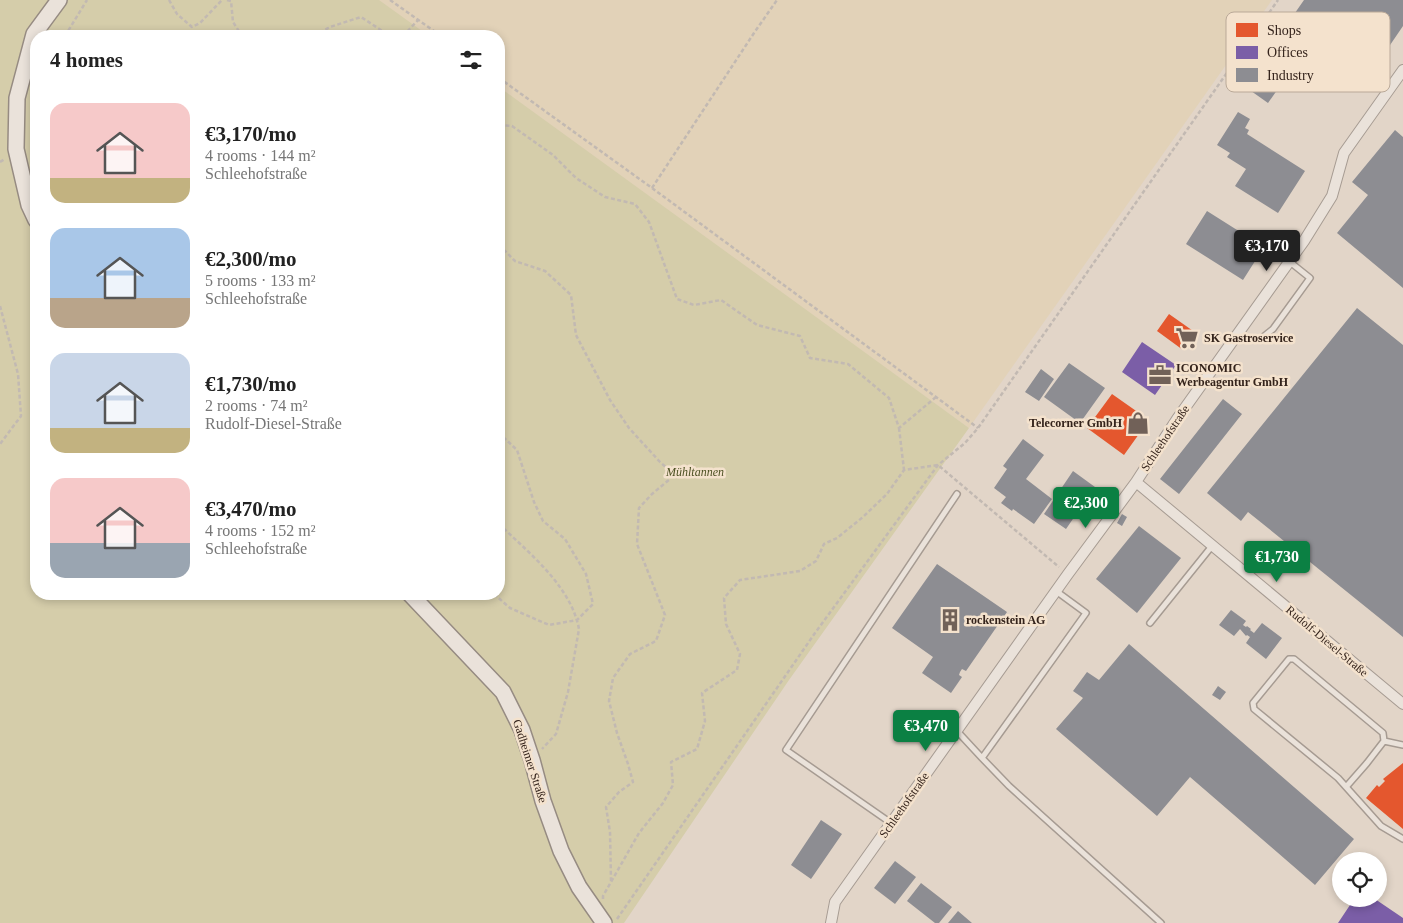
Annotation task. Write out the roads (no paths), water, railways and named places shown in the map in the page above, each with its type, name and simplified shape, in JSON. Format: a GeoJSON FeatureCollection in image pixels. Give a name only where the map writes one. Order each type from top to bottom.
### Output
{"type":"FeatureCollection","features":[{"type":"Feature","properties":{"kind":"street"},"geometry":{"type":"LineString","coordinates":[[37,30],[59,0]]}},
{"type":"Feature","properties":{"kind":"street"},"geometry":{"type":"LineString","coordinates":[[30,49],[17,98],[16,149],[30,207]]}},
{"type":"Feature","properties":{"kind":"street","name":"Schleehofstraße"},"geometry":{"type":"LineString","coordinates":[[1390,88],[1403,70]]}},
{"type":"Feature","properties":{"kind":"street","name":"Schleehofstraße"},"geometry":{"type":"LineString","coordinates":[[831,923],[835,902],[1068,574],[1136,482],[1177,419],[1290,262],[1332,196],[1344,153],[1387,92]]}},
{"type":"Feature","properties":{"kind":"street","name":"Rudolf-Diesel-Straße"},"geometry":{"type":"LineString","coordinates":[[1136,482],[1403,704]]}},
{"type":"Feature","properties":{"kind":"street","name":"Gadheimer Straße"},"geometry":{"type":"LineString","coordinates":[[416,600],[503,692],[522,730],[561,851],[579,887],[604,923]]}},
{"type":"Feature","properties":{"kind":"lane"},"geometry":{"type":"LineString","coordinates":[[1262,337],[1273,329],[1310,278],[1290,262]]}},
{"type":"Feature","properties":{"kind":"lane"},"geometry":{"type":"LineString","coordinates":[[891,823],[786,750],[957,494]]}},
{"type":"Feature","properties":{"kind":"lane"},"geometry":{"type":"LineString","coordinates":[[1150,623],[1213,545]]}},
{"type":"Feature","properties":{"kind":"lane"},"geometry":{"type":"LineString","coordinates":[[982,758],[1086,613],[1056,591]]}},
{"type":"Feature","properties":{"kind":"lane"},"geometry":{"type":"LineString","coordinates":[[1346,787],[1384,741],[1383,733],[1294,660],[1289,659],[1253,703],[1254,709],[1338,778],[1346,787],[1381,826],[1403,839]]}},
{"type":"Feature","properties":{"kind":"lane"},"geometry":{"type":"LineString","coordinates":[[957,730],[1009,786],[1161,923]]}},
{"type":"Feature","properties":{"kind":"lane"},"geometry":{"type":"LineString","coordinates":[[1384,741],[1403,745]]}},
{"type":"Feature","properties":{"kind":"place","name":"SK Gastroservice"},"geometry":{"type":"Point","coordinates":[1187,338]}},
{"type":"Feature","properties":{"kind":"place","name":"ICONOMIC Werbeagentur GmbH"},"geometry":{"type":"Point","coordinates":[1160,375]}},
{"type":"Feature","properties":{"kind":"place","name":"Telecorner GmbH"},"geometry":{"type":"Point","coordinates":[1138,423]}},
{"type":"Feature","properties":{"kind":"place","name":"rockenstein AG"},"geometry":{"type":"Point","coordinates":[950,620]}},
{"type":"Feature","properties":{"kind":"park label","name":"Mühltannen"},"geometry":{"type":"Point","coordinates":[695,472]}}]}
